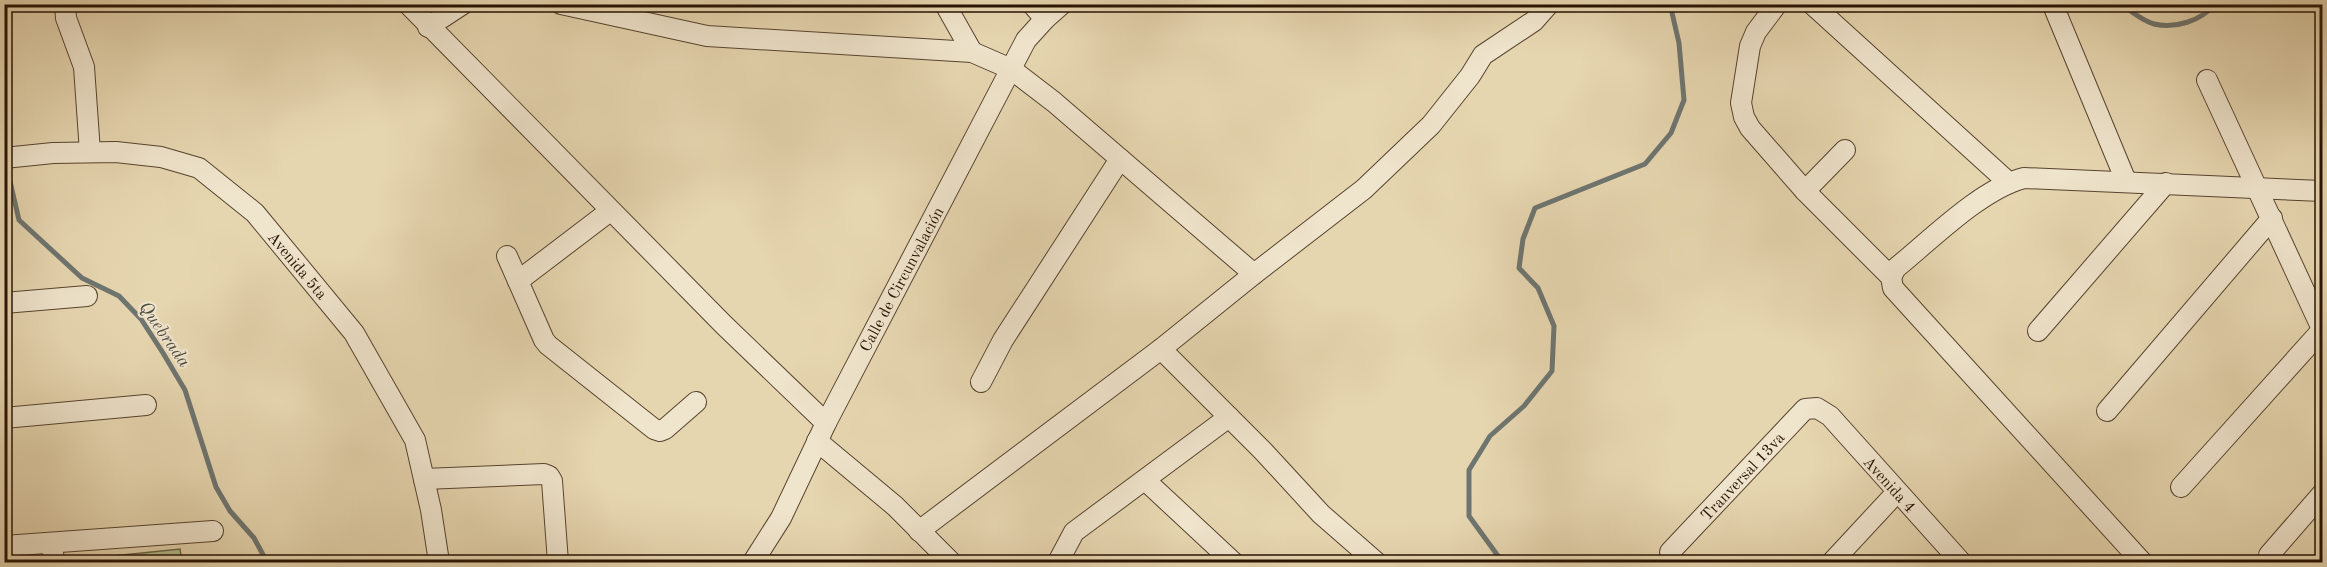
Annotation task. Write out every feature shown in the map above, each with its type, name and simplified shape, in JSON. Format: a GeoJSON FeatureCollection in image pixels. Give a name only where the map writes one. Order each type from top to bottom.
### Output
{"type":"FeatureCollection","features":[{"type":"Feature","properties":{"kind":"street"},"geometry":{"type":"LineString","coordinates":[[65,4],[66,18],[84,67],[90,152]]}},
{"type":"Feature","properties":{"kind":"street"},"geometry":{"type":"LineString","coordinates":[[408,4],[428,27],[724,325],[826,423]]}},
{"type":"Feature","properties":{"kind":"street"},"geometry":{"type":"LineString","coordinates":[[428,27],[463,4]]}},
{"type":"Feature","properties":{"kind":"street"},"geometry":{"type":"LineString","coordinates":[[561,4],[707,36],[972,52],[1011,69],[1054,102],[1254,274]]}},
{"type":"Feature","properties":{"kind":"street"},"geometry":{"type":"LineString","coordinates":[[945,4],[972,52]]}},
{"type":"Feature","properties":{"kind":"street","name":"Calle de Circunvalación"},"geometry":{"type":"LineString","coordinates":[[753,562],[781,518],[826,423],[1039,12],[1062,4]]}},
{"type":"Feature","properties":{"kind":"street"},"geometry":{"type":"LineString","coordinates":[[919,531],[1161,349],[1364,189],[1431,125],[1470,76],[1483,55],[1534,21],[1549,4]]}},
{"type":"Feature","properties":{"kind":"street"},"geometry":{"type":"LineString","coordinates":[[1777,4],[1756,32],[1750,46],[1741,103],[1744,117],[1750,128],[1806,191],[1891,277],[1893,288],[2142,562]]}},
{"type":"Feature","properties":{"kind":"street"},"geometry":{"type":"LineString","coordinates":[[1812,4],[2008,182]]}},
{"type":"Feature","properties":{"kind":"street"},"geometry":{"type":"LineString","coordinates":[[2055,10],[2126,181]]}},
{"type":"Feature","properties":{"kind":"street"},"geometry":{"type":"LineString","coordinates":[[2181,487],[2322,329],[2207,80]]}},
{"type":"Feature","properties":{"kind":"street"},"geometry":{"type":"LineString","coordinates":[[1806,191],[1845,150]]}},
{"type":"Feature","properties":{"kind":"street","name":"Avenida 5ta"},"geometry":{"type":"LineString","coordinates":[[14,157],[90,152],[116,152],[161,157],[199,168],[255,213],[354,333],[415,440],[439,562]]}},
{"type":"Feature","properties":{"kind":"street"},"geometry":{"type":"LineString","coordinates":[[981,382],[1003,340],[1120,159]]}},
{"type":"Feature","properties":{"kind":"street"},"geometry":{"type":"LineString","coordinates":[[1891,277],[1896,268],[1980,200],[2008,182],[2024,178],[2322,191]]}},
{"type":"Feature","properties":{"kind":"street"},"geometry":{"type":"LineString","coordinates":[[2038,331],[2166,183]]}},
{"type":"Feature","properties":{"kind":"street"},"geometry":{"type":"LineString","coordinates":[[518,281],[610,210]]}},
{"type":"Feature","properties":{"kind":"street"},"geometry":{"type":"LineString","coordinates":[[2107,411],[2272,218]]}},
{"type":"Feature","properties":{"kind":"street"},"geometry":{"type":"LineString","coordinates":[[507,256],[548,345],[654,429],[665,429],[696,402]]}},
{"type":"Feature","properties":{"kind":"street"},"geometry":{"type":"LineString","coordinates":[[4,303],[87,296]]}},
{"type":"Feature","properties":{"kind":"street"},"geometry":{"type":"LineString","coordinates":[[1161,349],[1321,514],[1376,562]]}},
{"type":"Feature","properties":{"kind":"street"},"geometry":{"type":"LineString","coordinates":[[4,418],[146,405]]}},
{"type":"Feature","properties":{"kind":"street","name":"Avenida 4"},"geometry":{"type":"LineString","coordinates":[[1817,408],[1830,416],[1961,562]]}},
{"type":"Feature","properties":{"kind":"street","name":"Tranversal 13va"},"geometry":{"type":"LineString","coordinates":[[1670,552],[1805,409],[1817,408]]}},
{"type":"Feature","properties":{"kind":"street"},"geometry":{"type":"LineString","coordinates":[[1058,562],[1074,532],[1146,481],[1229,417]]}},
{"type":"Feature","properties":{"kind":"street"},"geometry":{"type":"LineString","coordinates":[[817,441],[895,506],[951,562]]}},
{"type":"Feature","properties":{"kind":"street"},"geometry":{"type":"LineString","coordinates":[[424,479],[544,474],[549,476],[552,481],[558,562]]}},
{"type":"Feature","properties":{"kind":"street"},"geometry":{"type":"LineString","coordinates":[[1146,481],[1233,562]]}},
{"type":"Feature","properties":{"kind":"street"},"geometry":{"type":"LineString","coordinates":[[1832,562],[1897,492]]}},
{"type":"Feature","properties":{"kind":"street"},"geometry":{"type":"LineString","coordinates":[[2270,555],[2322,494]]}},
{"type":"Feature","properties":{"kind":"street"},"geometry":{"type":"LineString","coordinates":[[4,546],[53,553],[213,531]]}},
{"type":"Feature","properties":{"kind":"green space"},"geometry":{"type":"Polygon","coordinates":[[[180,549],[182,562],[84,562],[84,559],[180,549]]]}},
{"type":"Feature","properties":{"kind":"waterway"},"geometry":{"type":"LineString","coordinates":[[1508,562],[1498,556],[1469,516],[1469,470],[1490,436],[1524,406],[1552,371],[1554,326],[1538,288],[1519,268],[1523,239],[1535,208],[1645,164],[1671,133],[1684,100],[1679,43],[1670,4]]}},
{"type":"Feature","properties":{"kind":"waterway"},"geometry":{"type":"LineString","coordinates":[[1922,4],[1929,9],[1968,7],[1972,4]]}},
{"type":"Feature","properties":{"kind":"waterway"},"geometry":{"type":"LineString","coordinates":[[2121,4],[2150,23],[2162,25],[2179,24],[2195,19],[2215,4]]}},
{"type":"Feature","properties":{"kind":"waterway","name":"Quebrada"},"geometry":{"type":"LineString","coordinates":[[5,160],[19,220],[82,278],[119,296],[141,319],[185,390],[216,487],[230,511],[254,538],[267,562]]}}]}
